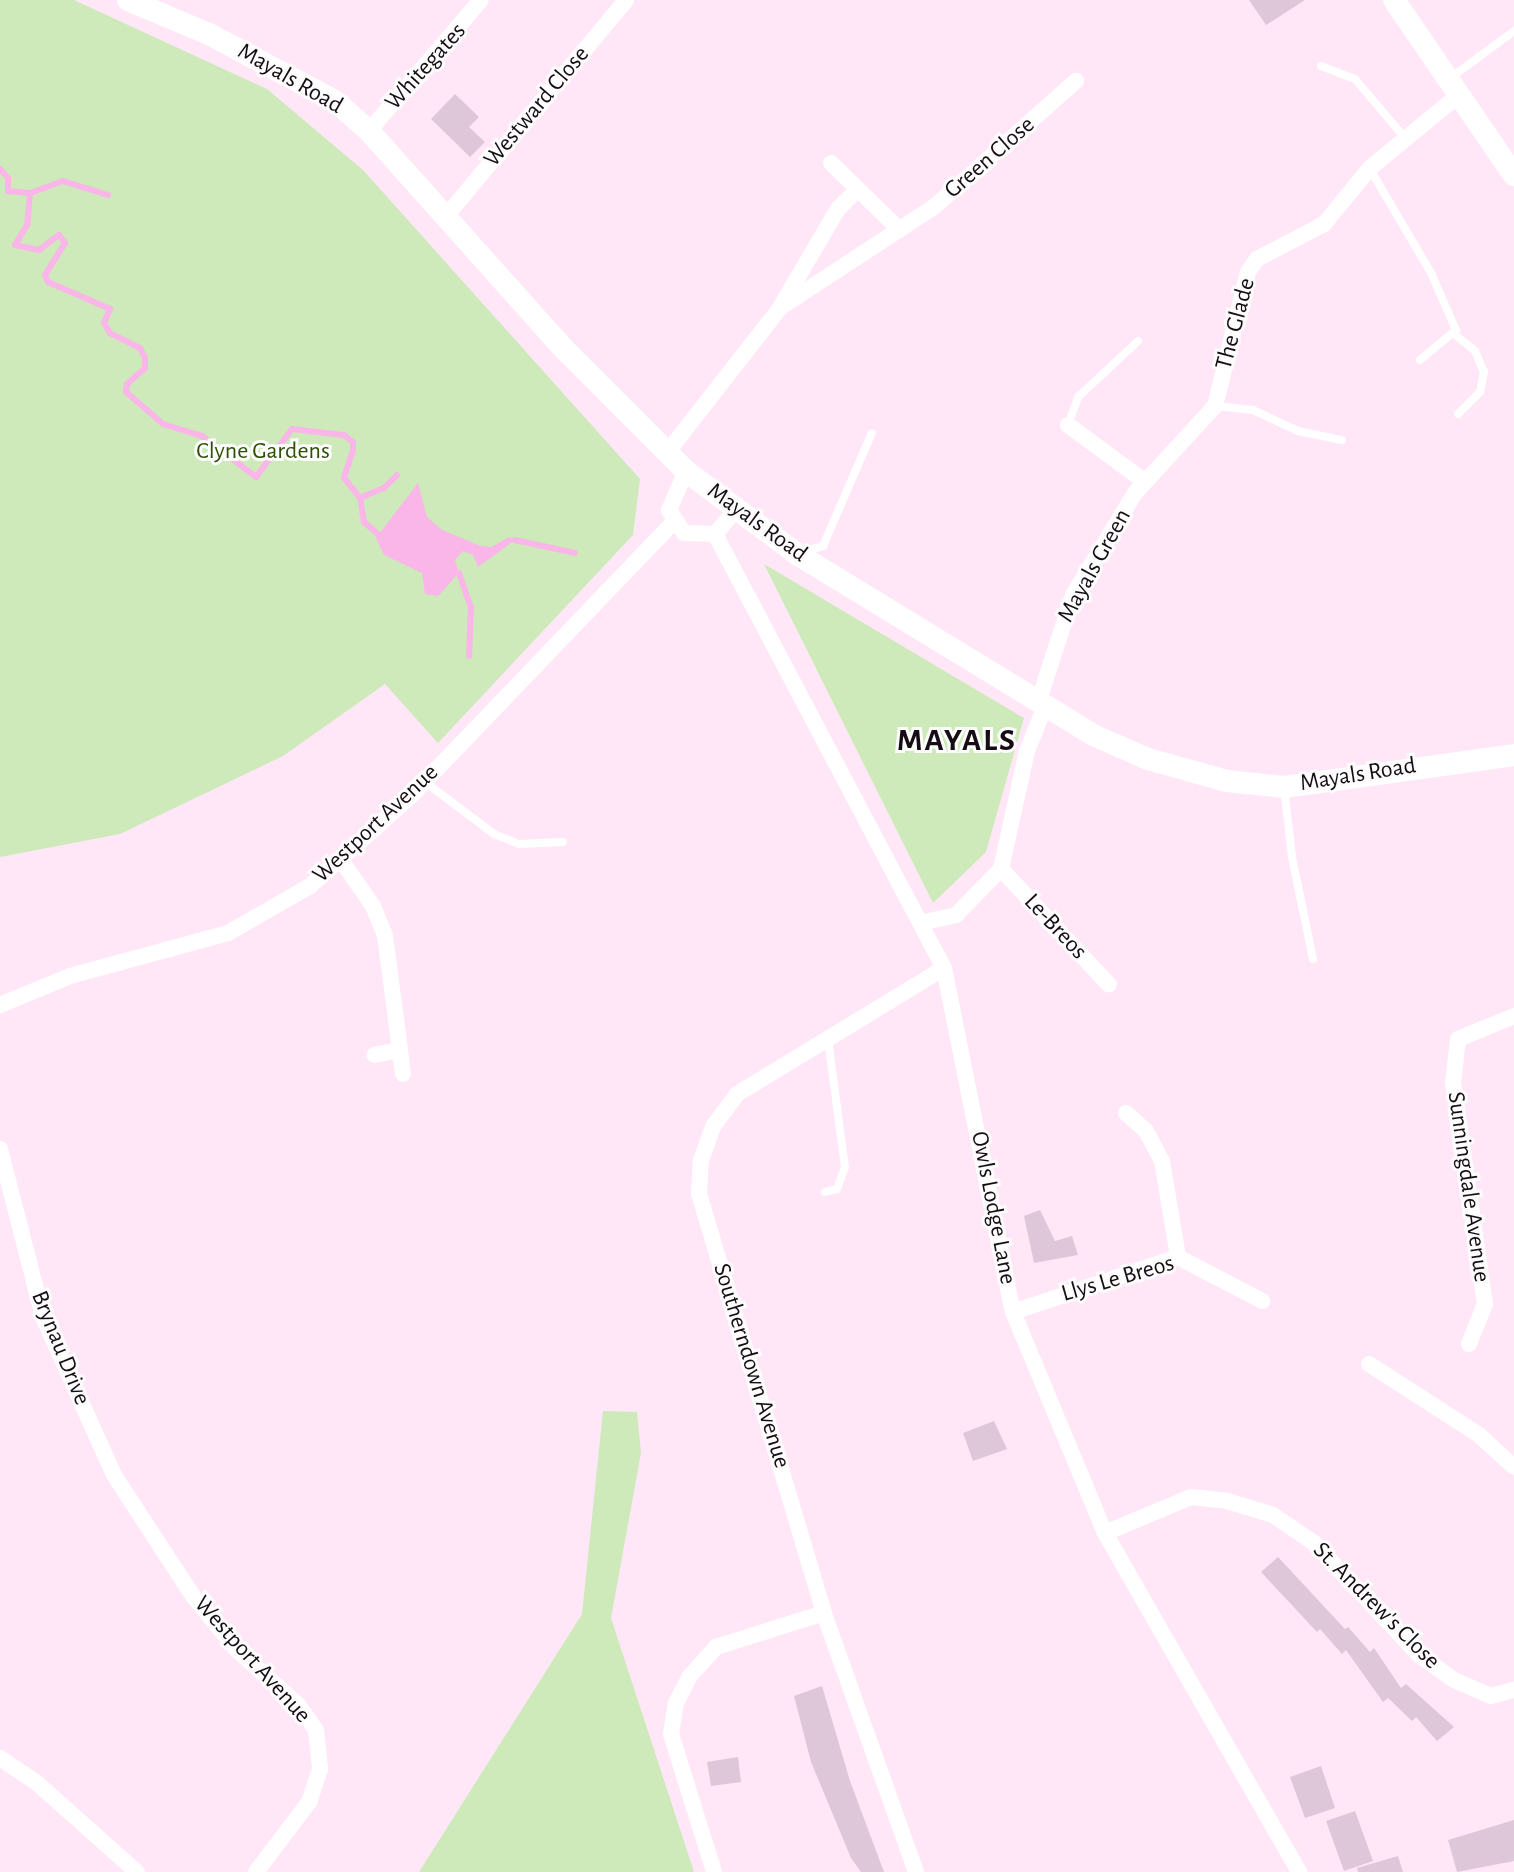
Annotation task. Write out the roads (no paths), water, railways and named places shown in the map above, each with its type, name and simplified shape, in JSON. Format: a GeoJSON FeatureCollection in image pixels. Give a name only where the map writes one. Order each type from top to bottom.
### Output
{"type":"FeatureCollection","features":[{"type":"Feature","properties":{"kind":"main road","name":"Mayals Road"},"geometry":{"type":"LineString","coordinates":[[128,0],[284,71],[335,101],[369,131],[448,214],[565,350],[686,471],[735,511],[797,554],[1093,735],[1148,759],[1227,781],[1284,787],[1514,755]]}},
{"type":"Feature","properties":{"kind":"main road"},"geometry":{"type":"LineString","coordinates":[[1394,0],[1514,175]]}},
{"type":"Feature","properties":{"kind":"street","name":"Whitegates"},"geometry":{"type":"LineString","coordinates":[[369,131],[481,0]]}},
{"type":"Feature","properties":{"kind":"street","name":"Westward Close"},"geometry":{"type":"LineString","coordinates":[[448,214],[626,0]]}},
{"type":"Feature","properties":{"kind":"street","name":"Green Close"},"geometry":{"type":"LineString","coordinates":[[781,307],[900,230],[995,157],[1076,81]]}},
{"type":"Feature","properties":{"kind":"street","name":"The Glade"},"geometry":{"type":"LineString","coordinates":[[1144,481],[1215,406],[1248,272],[1257,259],[1324,224],[1370,168],[1405,138],[1454,87]]}},
{"type":"Feature","properties":{"kind":"street"},"geometry":{"type":"LineString","coordinates":[[831,163],[900,230]]}},
{"type":"Feature","properties":{"kind":"street","name":"Green Close"},"geometry":{"type":"LineString","coordinates":[[666,454],[781,307],[838,209],[857,190]]}},
{"type":"Feature","properties":{"kind":"street"},"geometry":{"type":"LineString","coordinates":[[1068,425],[1144,481]]}},
{"type":"Feature","properties":{"kind":"street"},"geometry":{"type":"LineString","coordinates":[[686,471],[672,495],[674,522],[693,536],[715,534],[735,511]]}},
{"type":"Feature","properties":{"kind":"street","name":"Mayals Green"},"geometry":{"type":"LineString","coordinates":[[1001,869],[1027,751],[1073,595],[1144,481]]}},
{"type":"Feature","properties":{"kind":"street","name":"Westport Avenue"},"geometry":{"type":"LineString","coordinates":[[0,1005],[70,976],[228,933],[310,886],[424,782],[674,522]]}},
{"type":"Feature","properties":{"kind":"street","name":"Owls Lodge Lane"},"geometry":{"type":"LineString","coordinates":[[715,534],[834,767],[924,922],[944,968],[1013,1312],[1105,1533],[1299,1872]]}},
{"type":"Feature","properties":{"kind":"street"},"geometry":{"type":"LineString","coordinates":[[341,860],[373,906],[385,936],[403,1074]]}},
{"type":"Feature","properties":{"kind":"street"},"geometry":{"type":"LineString","coordinates":[[924,922],[956,915],[1001,869]]}},
{"type":"Feature","properties":{"kind":"street","name":"Le-Breos"},"geometry":{"type":"LineString","coordinates":[[1001,869],[1109,985]]}},
{"type":"Feature","properties":{"kind":"street","name":"Southerndown Avenue"},"geometry":{"type":"LineString","coordinates":[[916,1872],[824,1613],[699,1194],[701,1160],[714,1125],[737,1094],[944,968]]}},
{"type":"Feature","properties":{"kind":"street","name":"Sunningdale Avenue"},"geometry":{"type":"LineString","coordinates":[[1469,1344],[1485,1304],[1453,1083],[1458,1039],[1514,1016]]}},
{"type":"Feature","properties":{"kind":"street"},"geometry":{"type":"LineString","coordinates":[[374,1055],[400,1050]]}},
{"type":"Feature","properties":{"kind":"street"},"geometry":{"type":"LineString","coordinates":[[1126,1113],[1146,1131],[1162,1161],[1178,1257]]}},
{"type":"Feature","properties":{"kind":"street","name":"Brynau Drive"},"geometry":{"type":"LineString","coordinates":[[0,1149],[43,1317],[114,1475],[152,1534]]}},
{"type":"Feature","properties":{"kind":"street","name":"Llys Le Breos"},"geometry":{"type":"LineString","coordinates":[[1013,1312],[1178,1257],[1262,1301]]}},
{"type":"Feature","properties":{"kind":"street"},"geometry":{"type":"LineString","coordinates":[[1369,1364],[1479,1435],[1514,1467]]}},
{"type":"Feature","properties":{"kind":"street","name":"St. Andrew's Close"},"geometry":{"type":"LineString","coordinates":[[1105,1533],[1191,1497],[1227,1501],[1273,1515],[1314,1543],[1419,1655],[1454,1680],[1491,1696],[1514,1690]]}},
{"type":"Feature","properties":{"kind":"street","name":"Westport Avenue"},"geometry":{"type":"LineString","coordinates":[[152,1534],[236,1649],[299,1706],[316,1730],[320,1769],[309,1802],[256,1872]]}},
{"type":"Feature","properties":{"kind":"street"},"geometry":{"type":"LineString","coordinates":[[714,1872],[671,1734],[676,1703],[690,1676],[716,1647],[824,1613]]}},
{"type":"Feature","properties":{"kind":"street"},"geometry":{"type":"LineString","coordinates":[[0,1758],[37,1783],[137,1872]]}},
{"type":"Feature","properties":{"kind":"lane"},"geometry":{"type":"LineString","coordinates":[[1454,87],[1514,31]]}},
{"type":"Feature","properties":{"kind":"lane"},"geometry":{"type":"LineString","coordinates":[[1321,66],[1355,79],[1405,138]]}},
{"type":"Feature","properties":{"kind":"lane"},"geometry":{"type":"LineString","coordinates":[[1370,168],[1431,273],[1453,319],[1453,333]]}},
{"type":"Feature","properties":{"kind":"lane"},"geometry":{"type":"LineString","coordinates":[[1420,360],[1453,333]]}},
{"type":"Feature","properties":{"kind":"lane"},"geometry":{"type":"LineString","coordinates":[[1453,333],[1475,351],[1484,372],[1480,392],[1458,414]]}},
{"type":"Feature","properties":{"kind":"lane"},"geometry":{"type":"LineString","coordinates":[[1068,425],[1078,397],[1138,341]]}},
{"type":"Feature","properties":{"kind":"lane"},"geometry":{"type":"LineString","coordinates":[[1215,406],[1253,410],[1298,431],[1342,440]]}},
{"type":"Feature","properties":{"kind":"lane"},"geometry":{"type":"LineString","coordinates":[[797,554],[823,546],[872,433]]}},
{"type":"Feature","properties":{"kind":"lane"},"geometry":{"type":"LineString","coordinates":[[424,782],[494,834],[519,844],[563,842]]}},
{"type":"Feature","properties":{"kind":"lane"},"geometry":{"type":"LineString","coordinates":[[1284,787],[1292,857],[1313,959]]}},
{"type":"Feature","properties":{"kind":"lane"},"geometry":{"type":"LineString","coordinates":[[825,1192],[837,1189],[845,1167],[828,1040]]}},
{"type":"Feature","properties":{"kind":"waterway"},"geometry":{"type":"LineString","coordinates":[[0,169],[8,178],[8,191],[30,193]]}},
{"type":"Feature","properties":{"kind":"waterway"},"geometry":{"type":"LineString","coordinates":[[108,195],[63,181],[30,193],[27,225],[15,245],[39,250],[59,235],[65,243],[45,275],[48,282],[110,309],[104,323],[110,333],[140,348],[145,358],[145,368],[127,384],[126,392],[163,424],[202,436],[256,477],[292,429],[344,435],[353,442],[344,478],[360,498]]}},
{"type":"Feature","properties":{"kind":"waterway"},"geometry":{"type":"LineString","coordinates":[[379,535],[364,522],[360,498],[384,488],[397,475]]}},
{"type":"Feature","properties":{"kind":"waterway"},"geometry":{"type":"LineString","coordinates":[[515,540],[575,553]]}},
{"type":"Feature","properties":{"kind":"waterway"},"geometry":{"type":"LineString","coordinates":[[459,573],[471,607],[469,656]]}},
{"type":"Feature","properties":{"kind":"district","name":"MAYALS"},"geometry":{"type":"Point","coordinates":[957,740]}},
{"type":"Feature","properties":{"kind":"park label","name":"Clyne Gardens"},"geometry":{"type":"Point","coordinates":[263,452]}}]}
